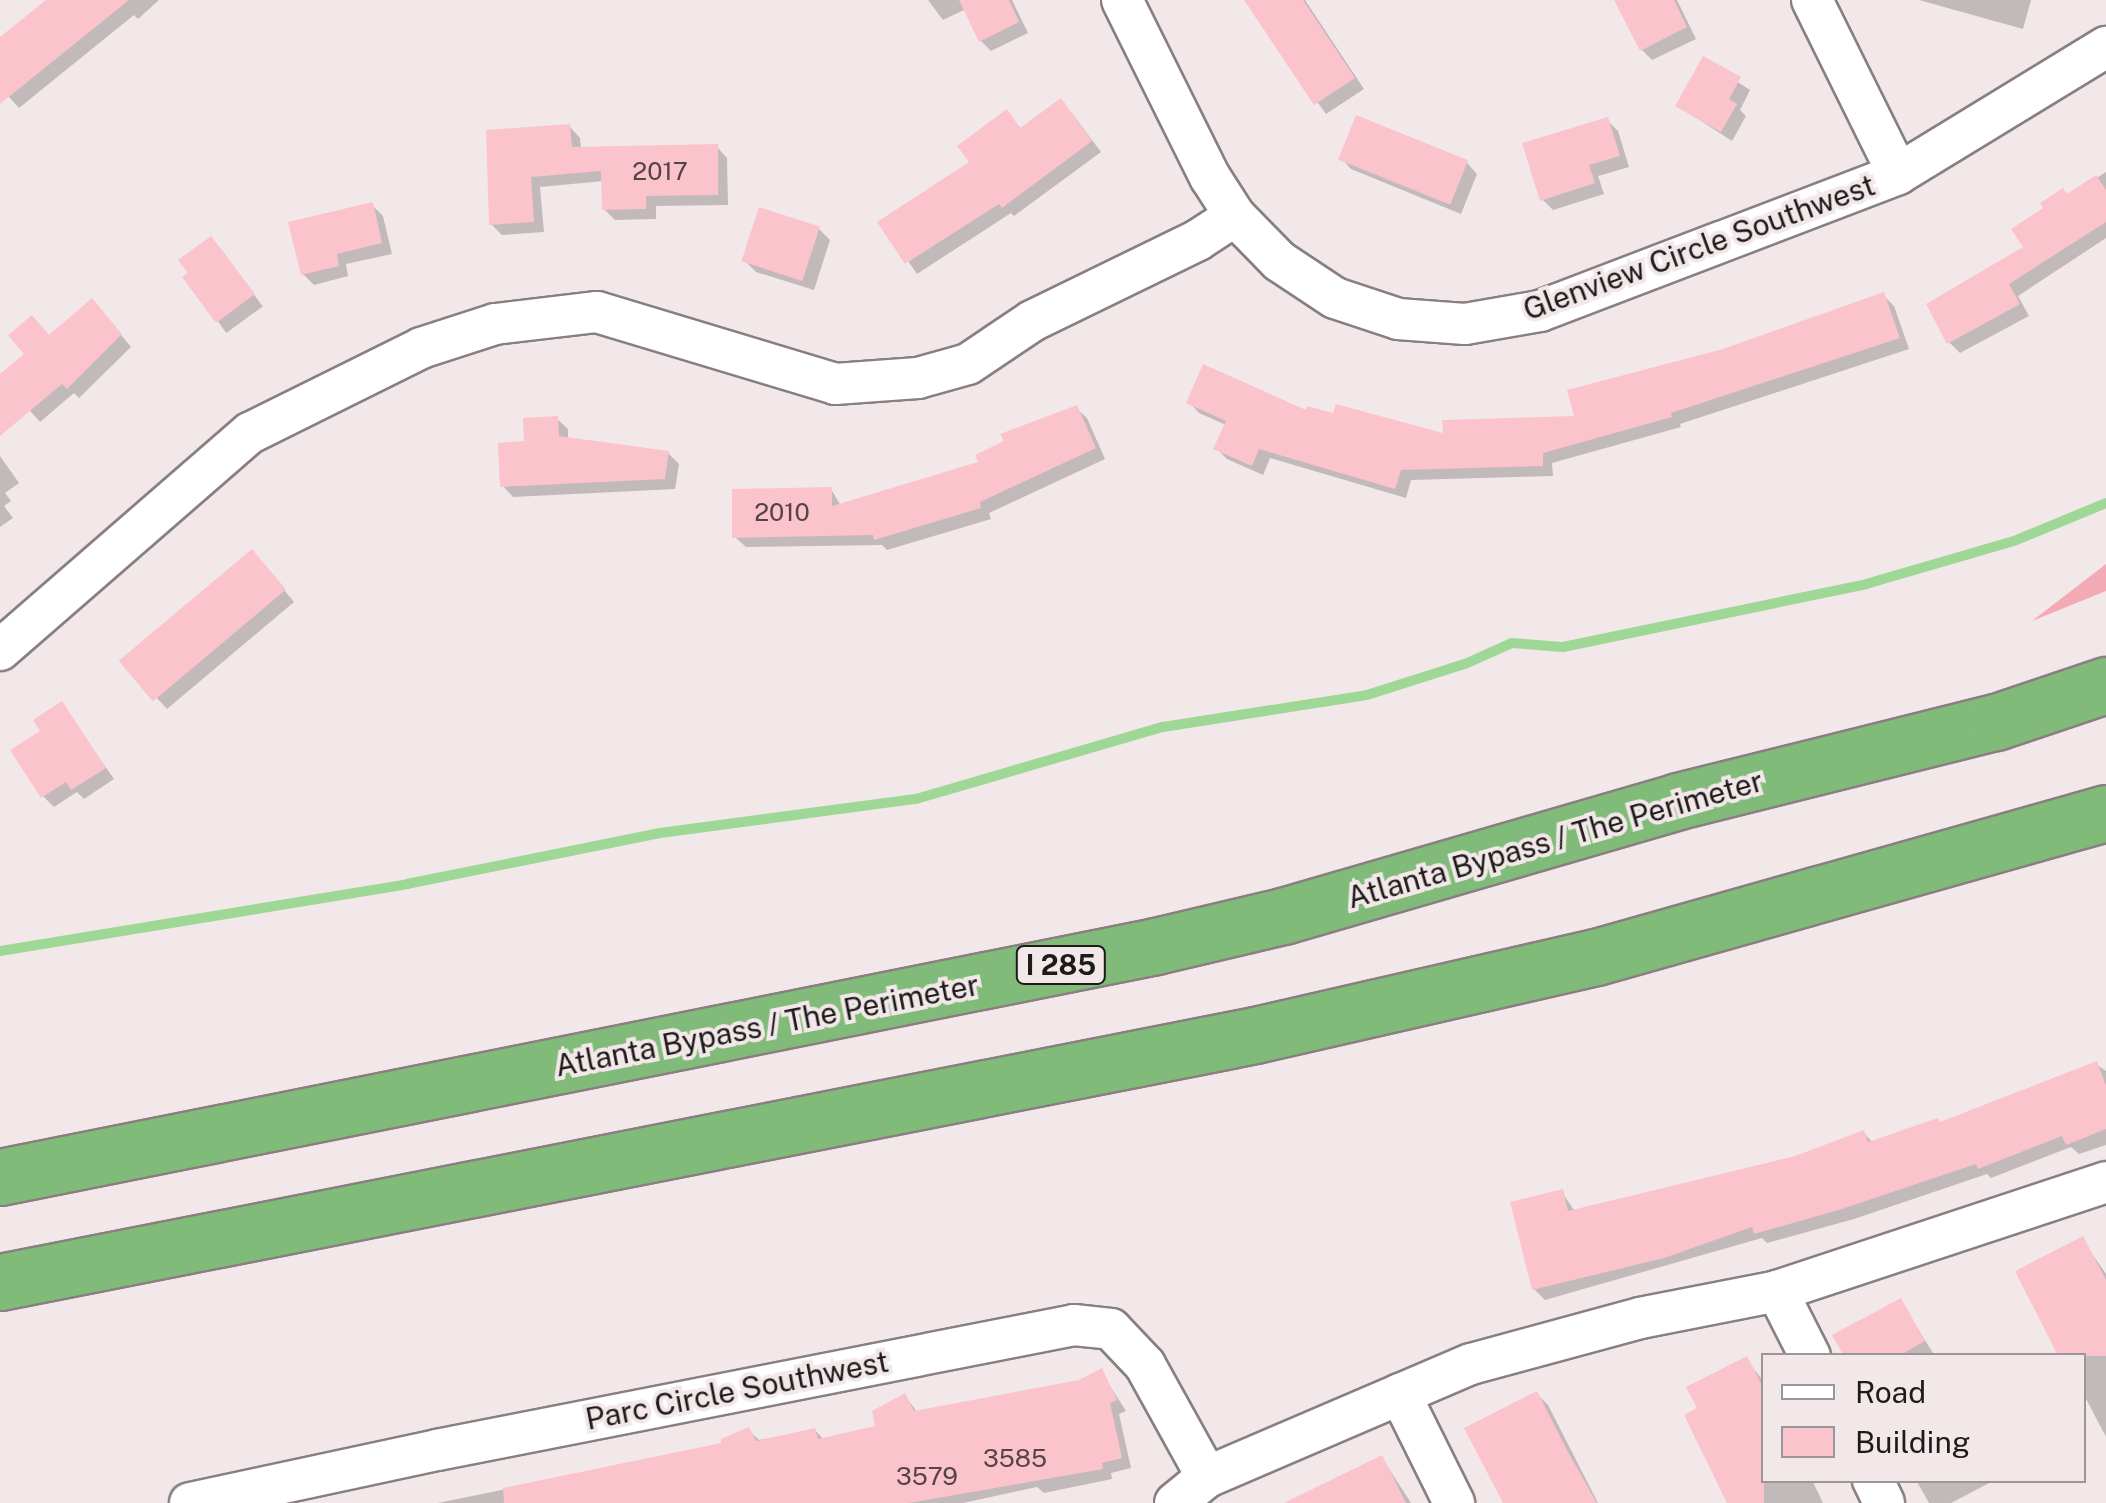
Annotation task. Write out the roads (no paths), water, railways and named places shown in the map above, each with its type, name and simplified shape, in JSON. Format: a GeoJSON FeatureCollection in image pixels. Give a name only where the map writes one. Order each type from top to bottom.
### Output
{"type":"FeatureCollection","features":[{"type":"Feature","properties":{"kind":"highway","name":"Atlanta Bypass / The Perimeter"},"geometry":{"type":"LineString","coordinates":[[0,1177],[1193,938],[1283,916],[1678,801],[1996,722],[2106,685]]}},
{"type":"Feature","properties":{"kind":"highway"},"geometry":{"type":"LineString","coordinates":[[0,1282],[1254,1035],[1596,957],[2106,813]]}},
{"type":"Feature","properties":{"kind":"street","name":"Glenview Circle Southwest"},"geometry":{"type":"LineString","coordinates":[[1122,0],[1210,177],[1235,216],[1279,262],[1335,298],[1398,319],[1464,324],[1540,311],[1898,174],[2106,48]]}},
{"type":"Feature","properties":{"kind":"street"},"geometry":{"type":"LineString","coordinates":[[1812,0],[1898,174]]}},
{"type":"Feature","properties":{"kind":"street"},"geometry":{"type":"LineString","coordinates":[[0,650],[250,433],[421,348],[494,324],[597,312],[836,384],[918,378],[968,364],[1032,321],[1198,240],[1235,216]]}},
{"type":"Feature","properties":{"kind":"street"},"geometry":{"type":"LineString","coordinates":[[1175,1503],[1207,1477],[1472,1364],[1640,1318],[1777,1291],[2106,1182]]}},
{"type":"Feature","properties":{"kind":"street"},"geometry":{"type":"LineString","coordinates":[[1777,1291],[1808,1353]]}},
{"type":"Feature","properties":{"kind":"street","name":"Parc Circle Southwest"},"geometry":{"type":"LineString","coordinates":[[190,1503],[456,1446],[1074,1325],[1111,1329],[1146,1365],[1207,1477]]}},
{"type":"Feature","properties":{"kind":"street"},"geometry":{"type":"LineString","coordinates":[[1400,1394],[1454,1503]]}},
{"type":"Feature","properties":{"kind":"waterway"},"geometry":{"type":"LineString","coordinates":[[0,951],[407,884],[660,833],[916,799],[1163,727],[1367,695],[1465,664],[1512,643],[1563,647],[1866,584],[2014,541],[2106,503]]}}]}
